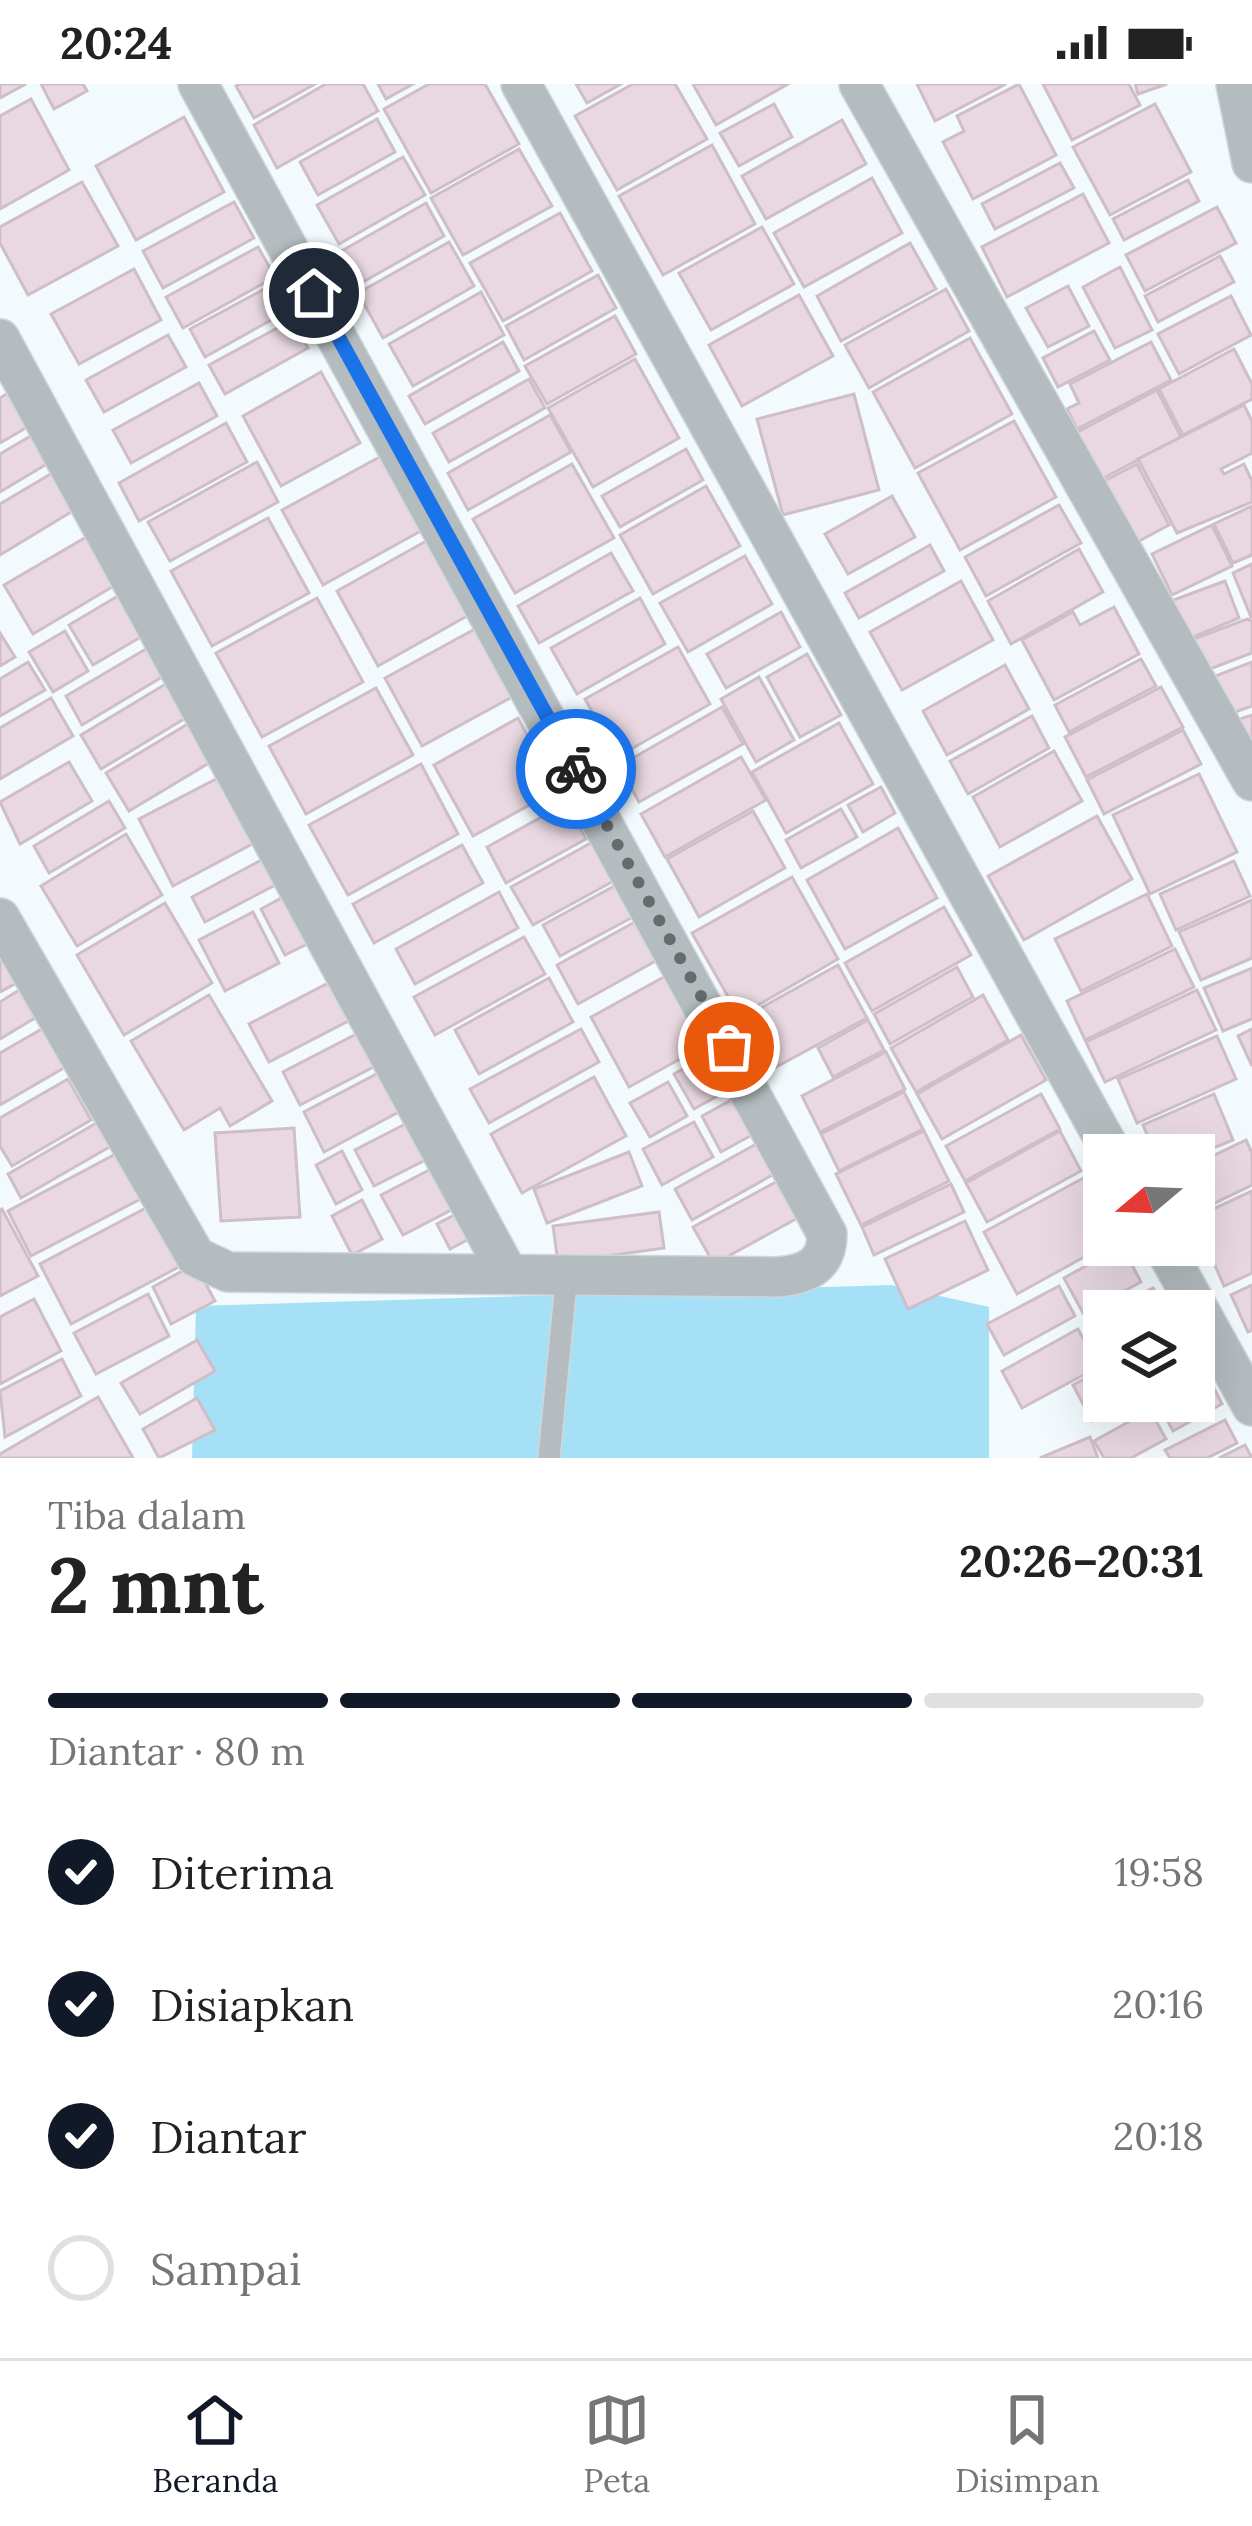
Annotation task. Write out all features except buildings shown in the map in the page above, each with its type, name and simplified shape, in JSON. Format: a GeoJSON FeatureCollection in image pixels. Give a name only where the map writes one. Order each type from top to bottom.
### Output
{"type":"FeatureCollection","features":[{"type":"Feature","properties":{"kind":"street"},"geometry":{"type":"LineString","coordinates":[[0,918],[196,1257],[228,1272],[800,1275],[825,1256],[827,1234],[198,84]]}},
{"type":"Feature","properties":{"kind":"street"},"geometry":{"type":"LineString","coordinates":[[521,84],[1101,1134]]}},
{"type":"Feature","properties":{"kind":"street"},"geometry":{"type":"LineString","coordinates":[[859,84],[1252,782]]}},
{"type":"Feature","properties":{"kind":"street"},"geometry":{"type":"LineString","coordinates":[[1236,84],[1252,163]]}},
{"type":"Feature","properties":{"kind":"street"},"geometry":{"type":"LineString","coordinates":[[0,339],[507,1272]]}},
{"type":"Feature","properties":{"kind":"street"},"geometry":{"type":"LineString","coordinates":[[1175,1266],[1252,1406]]}},
{"type":"Feature","properties":{"kind":"lane"},"geometry":{"type":"LineString","coordinates":[[549,1458],[567,1272]]}},
{"type":"Feature","properties":{"kind":"shaded area"},"geometry":{"type":"Polygon","coordinates":[[[891,1285],[989,1307],[989,1458],[192,1458],[196,1306],[891,1285]]]}},
{"type":"Feature","properties":{"kind":"way so far"},"geometry":{"type":"LineString","coordinates":[[576,769],[729,1047]]}},
{"type":"Feature","properties":{"kind":"route"},"geometry":{"type":"LineString","coordinates":[[314,293],[576,769]]}}]}
